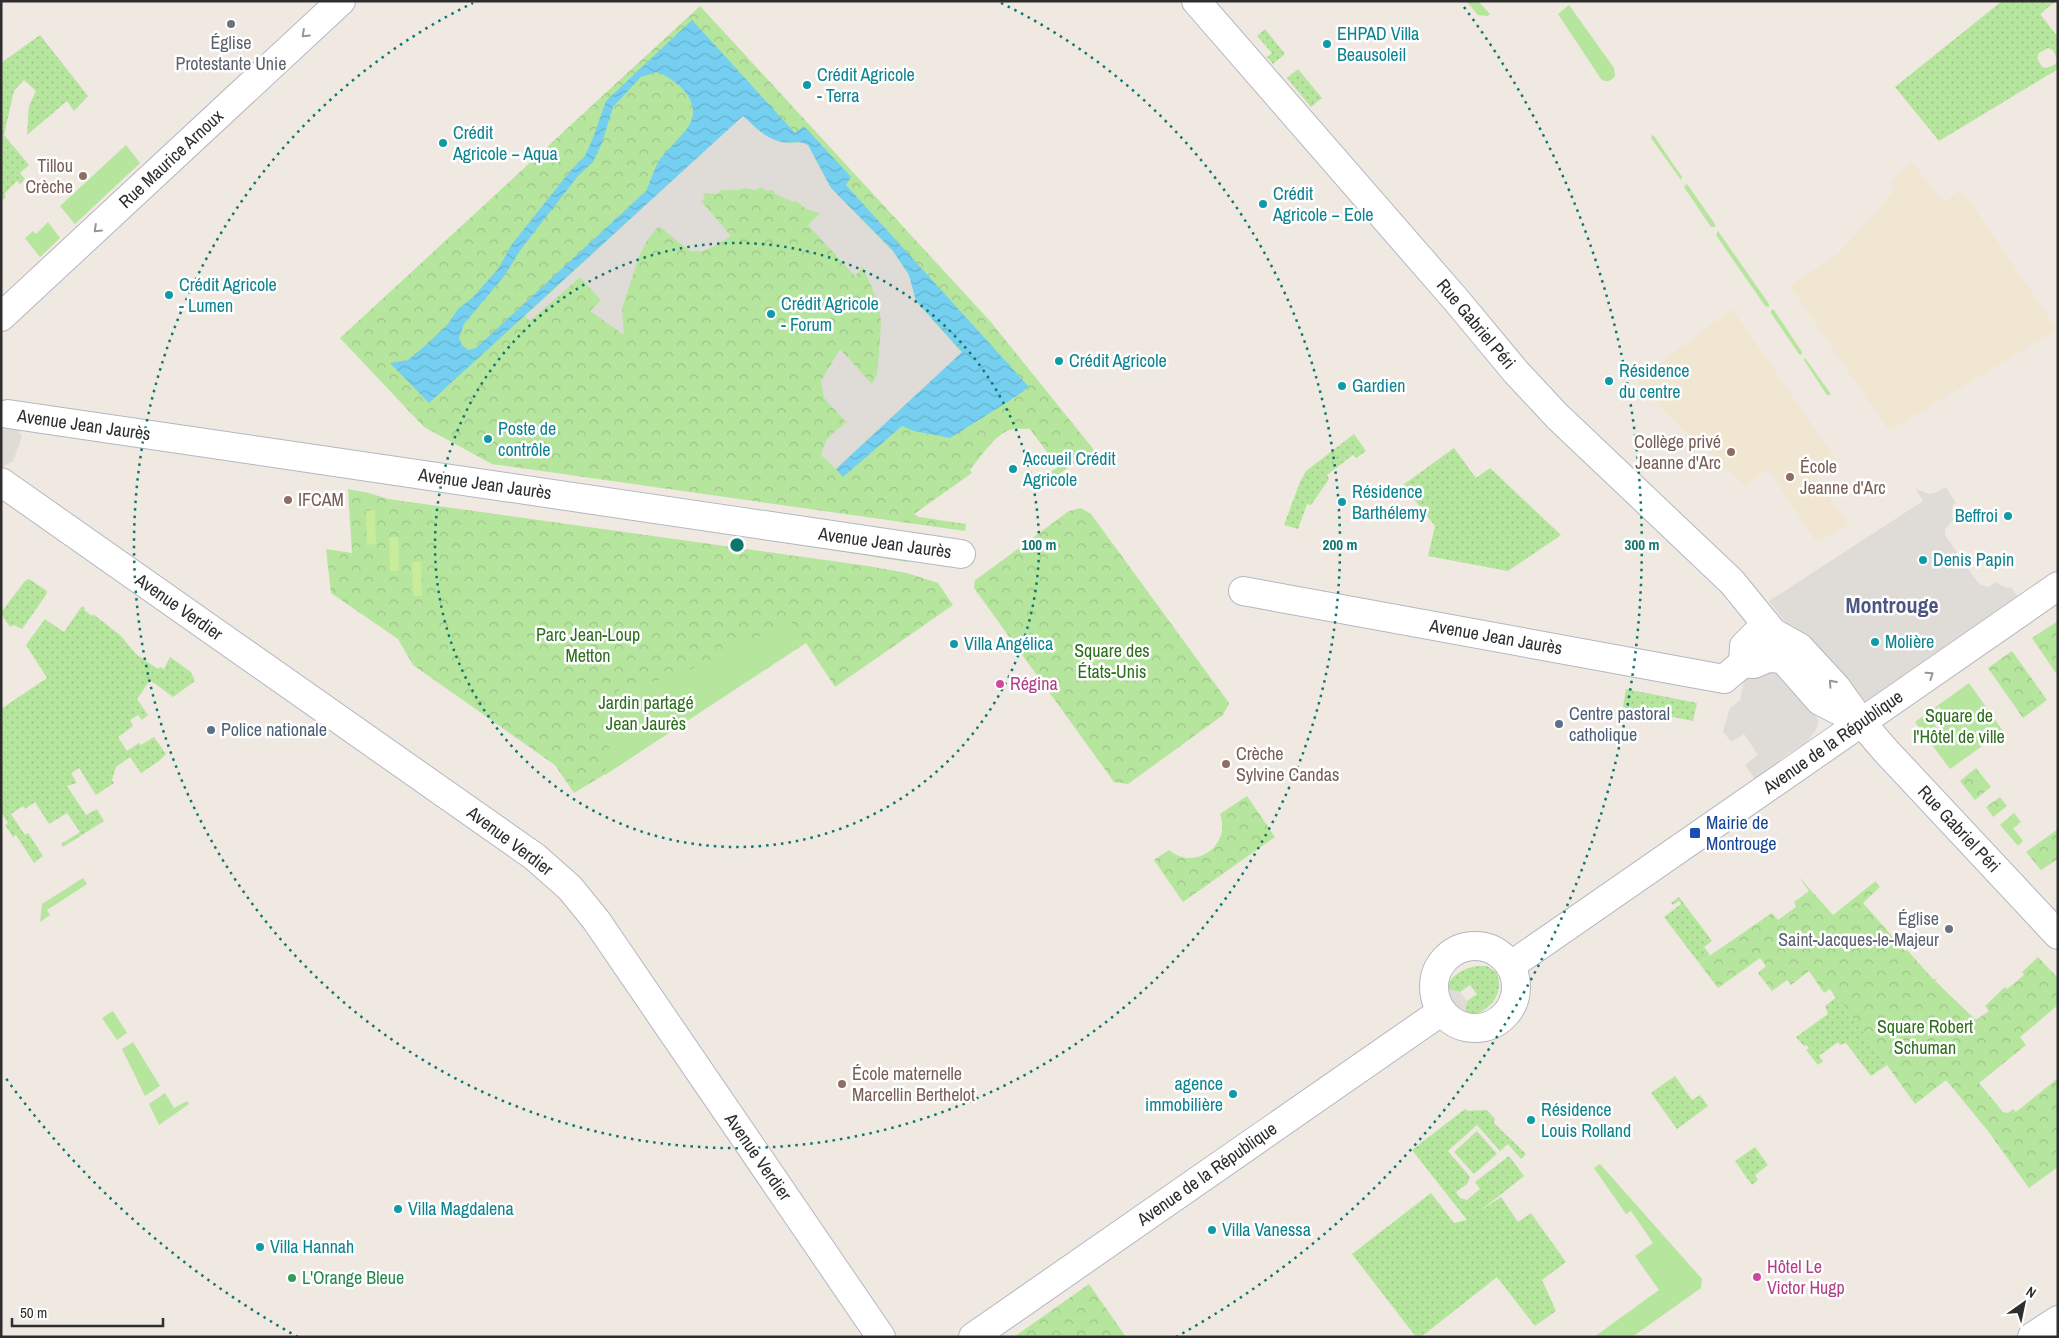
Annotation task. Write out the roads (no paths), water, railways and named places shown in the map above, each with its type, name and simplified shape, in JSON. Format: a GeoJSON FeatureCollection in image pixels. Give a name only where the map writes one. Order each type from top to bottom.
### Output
{"type":"FeatureCollection","features":[{"type":"Feature","properties":{"kind":"main road","name":"Rue Maurice Arnoux"},"geometry":{"type":"LineString","coordinates":[[1,317],[340,1]]}},
{"type":"Feature","properties":{"kind":"main road","name":"Rue Gabriel Péri"},"geometry":{"type":"LineString","coordinates":[[1196,1],[1457,301],[1516,372],[1557,416],[1732,582],[1769,628],[1783,659],[1820,701],[1861,722]]}},
{"type":"Feature","properties":{"kind":"main road","name":"Avenue Jean Jaurès"},"geometry":{"type":"LineString","coordinates":[[8,414],[961,554]]}},
{"type":"Feature","properties":{"kind":"main road","name":"Avenue Verdier"},"geometry":{"type":"LineString","coordinates":[[1,482],[535,857],[570,888],[596,920],[881,1337]]}},
{"type":"Feature","properties":{"kind":"main road","name":"Avenue de la République"},"geometry":{"type":"LineString","coordinates":[[1510,966],[2058,586]]}},
{"type":"Feature","properties":{"kind":"main road","name":"Avenue Jean Jaurès"},"geometry":{"type":"LineString","coordinates":[[1243,591],[1724,679],[1743,663],[1754,664],[1768,658],[1783,659]]}},
{"type":"Feature","properties":{"kind":"main road","name":"Rue Gabriel Péri"},"geometry":{"type":"LineString","coordinates":[[1769,628],[1799,647],[1836,687],[1861,722],[2058,935]]}},
{"type":"Feature","properties":{"kind":"main road"},"geometry":{"type":"LineString","coordinates":[[1743,663],[1744,646],[1769,628]]}},
{"type":"Feature","properties":{"kind":"main road"},"geometry":{"type":"LineString","coordinates":[[1464,947],[1482,947],[1498,954],[1510,966],[1515,978],[1516,991],[1509,1009],[1495,1023],[1484,1027],[1460,1026],[1450,1020],[1442,1011],[1436,1002],[1434,981],[1437,970],[1449,955],[1464,947]]}},
{"type":"Feature","properties":{"kind":"main road","name":"Avenue de la République"},"geometry":{"type":"LineString","coordinates":[[973,1337],[1442,1011]]}},
{"type":"Feature","properties":{"kind":"main road"},"geometry":{"type":"LineString","coordinates":[[2032,1337],[2058,1320]]}},
{"type":"Feature","properties":{"kind":"water"},"geometry":{"type":"Polygon","coordinates":[[[692,20],[795,133],[804,126],[851,177],[846,185],[1029,387],[950,438],[914,431],[902,426],[843,477],[836,469],[962,352],[916,301],[909,275],[893,251],[831,188],[808,145],[801,142],[782,142],[773,139],[743,116],[429,403],[390,363],[408,360],[425,346],[448,324],[458,309],[473,297],[498,269],[512,244],[571,170],[585,156],[606,101],[692,20]],[[657,72],[641,77],[613,107],[602,143],[593,162],[578,176],[521,249],[505,275],[464,324],[459,338],[462,345],[468,350],[476,348],[646,191],[658,163],[686,130],[693,111],[687,95],[681,87],[657,72]]]}},
{"type":"Feature","properties":{"kind":"place","name":"Église Protestante Unie"},"geometry":{"type":"Point","coordinates":[231,24]}},
{"type":"Feature","properties":{"kind":"place","name":"EHPAD Villa Beausoleil"},"geometry":{"type":"Point","coordinates":[1327,44]}},
{"type":"Feature","properties":{"kind":"place","name":"Crédit Agricole - Terra"},"geometry":{"type":"Point","coordinates":[807,85]}},
{"type":"Feature","properties":{"kind":"place","name":"Crédit Agricole − Aqua"},"geometry":{"type":"Point","coordinates":[443,143]}},
{"type":"Feature","properties":{"kind":"place","name":"Tillou Crèche"},"geometry":{"type":"Point","coordinates":[83,176]}},
{"type":"Feature","properties":{"kind":"place","name":"Crédit Agricole − Eole"},"geometry":{"type":"Point","coordinates":[1263,204]}},
{"type":"Feature","properties":{"kind":"place","name":"Crédit Agricole - Lumen"},"geometry":{"type":"Point","coordinates":[169,295]}},
{"type":"Feature","properties":{"kind":"place","name":"Crédit Agricole - Forum"},"geometry":{"type":"Point","coordinates":[771,314]}},
{"type":"Feature","properties":{"kind":"place","name":"Crédit Agricole"},"geometry":{"type":"Point","coordinates":[1059,361]}},
{"type":"Feature","properties":{"kind":"place","name":"Résidence du centre"},"geometry":{"type":"Point","coordinates":[1609,381]}},
{"type":"Feature","properties":{"kind":"place","name":"Gardien"},"geometry":{"type":"Point","coordinates":[1342,386]}},
{"type":"Feature","properties":{"kind":"place","name":"Poste de contrôle"},"geometry":{"type":"Point","coordinates":[488,439]}},
{"type":"Feature","properties":{"kind":"place","name":"Collège privé Jeanne d'Arc"},"geometry":{"type":"Point","coordinates":[1731,452]}},
{"type":"Feature","properties":{"kind":"place","name":"Accueil Crédit Agricole"},"geometry":{"type":"Point","coordinates":[1013,469]}},
{"type":"Feature","properties":{"kind":"place","name":"École Jeanne d'Arc"},"geometry":{"type":"Point","coordinates":[1790,477]}},
{"type":"Feature","properties":{"kind":"place","name":"IFCAM"},"geometry":{"type":"Point","coordinates":[288,500]}},
{"type":"Feature","properties":{"kind":"place","name":"Résidence Barthélemy"},"geometry":{"type":"Point","coordinates":[1342,502]}},
{"type":"Feature","properties":{"kind":"place","name":"Beffroi"},"geometry":{"type":"Point","coordinates":[2008,516]}},
{"type":"Feature","properties":{"kind":"place","name":"Denis Papin"},"geometry":{"type":"Point","coordinates":[1923,560]}},
{"type":"Feature","properties":{"kind":"place","name":"Molière"},"geometry":{"type":"Point","coordinates":[1875,642]}},
{"type":"Feature","properties":{"kind":"place","name":"Villa Angélica"},"geometry":{"type":"Point","coordinates":[954,644]}},
{"type":"Feature","properties":{"kind":"place","name":"Régina"},"geometry":{"type":"Point","coordinates":[1000,684]}},
{"type":"Feature","properties":{"kind":"place","name":"Centre pastoral catholique"},"geometry":{"type":"Point","coordinates":[1559,724]}},
{"type":"Feature","properties":{"kind":"place","name":"Police nationale"},"geometry":{"type":"Point","coordinates":[211,730]}},
{"type":"Feature","properties":{"kind":"place","name":"Crèche Sylvine Candas"},"geometry":{"type":"Point","coordinates":[1226,764]}},
{"type":"Feature","properties":{"kind":"place","name":"Mairie de Montrouge"},"geometry":{"type":"Point","coordinates":[1695,833]}},
{"type":"Feature","properties":{"kind":"place","name":"Église Saint-Jacques-le-Majeur"},"geometry":{"type":"Point","coordinates":[1949,929]}},
{"type":"Feature","properties":{"kind":"place","name":"École maternelle Marcellin Berthelot"},"geometry":{"type":"Point","coordinates":[842,1084]}},
{"type":"Feature","properties":{"kind":"place","name":"agence immobilière"},"geometry":{"type":"Point","coordinates":[1233,1094]}},
{"type":"Feature","properties":{"kind":"place","name":"Résidence Louis Rolland"},"geometry":{"type":"Point","coordinates":[1531,1120]}},
{"type":"Feature","properties":{"kind":"place","name":"Villa Magdalena"},"geometry":{"type":"Point","coordinates":[398,1209]}},
{"type":"Feature","properties":{"kind":"place","name":"Villa Vanessa"},"geometry":{"type":"Point","coordinates":[1212,1230]}},
{"type":"Feature","properties":{"kind":"place","name":"Villa Hannah"},"geometry":{"type":"Point","coordinates":[260,1247]}},
{"type":"Feature","properties":{"kind":"place","name":"Hôtel Le Victor Hugp"},"geometry":{"type":"Point","coordinates":[1757,1277]}},
{"type":"Feature","properties":{"kind":"place","name":"L'Orange Bleue"},"geometry":{"type":"Point","coordinates":[292,1278]}},
{"type":"Feature","properties":{"kind":"district","name":"Montrouge"},"geometry":{"type":"Point","coordinates":[1892,605]}},
{"type":"Feature","properties":{"kind":"park label","name":"Parc Jean-Loup Metton"},"geometry":{"type":"Point","coordinates":[588,645]}},
{"type":"Feature","properties":{"kind":"park label","name":"Square des États-Unis"},"geometry":{"type":"Point","coordinates":[1112,661]}},
{"type":"Feature","properties":{"kind":"park label","name":"Jardin partagé Jean Jaurès"},"geometry":{"type":"Point","coordinates":[646,713]}},
{"type":"Feature","properties":{"kind":"park label","name":"Square de l'Hôtel de ville"},"geometry":{"type":"Point","coordinates":[1959,726]}},
{"type":"Feature","properties":{"kind":"park label","name":"Square Robert Schuman"},"geometry":{"type":"Point","coordinates":[1925,1037]}}]}
